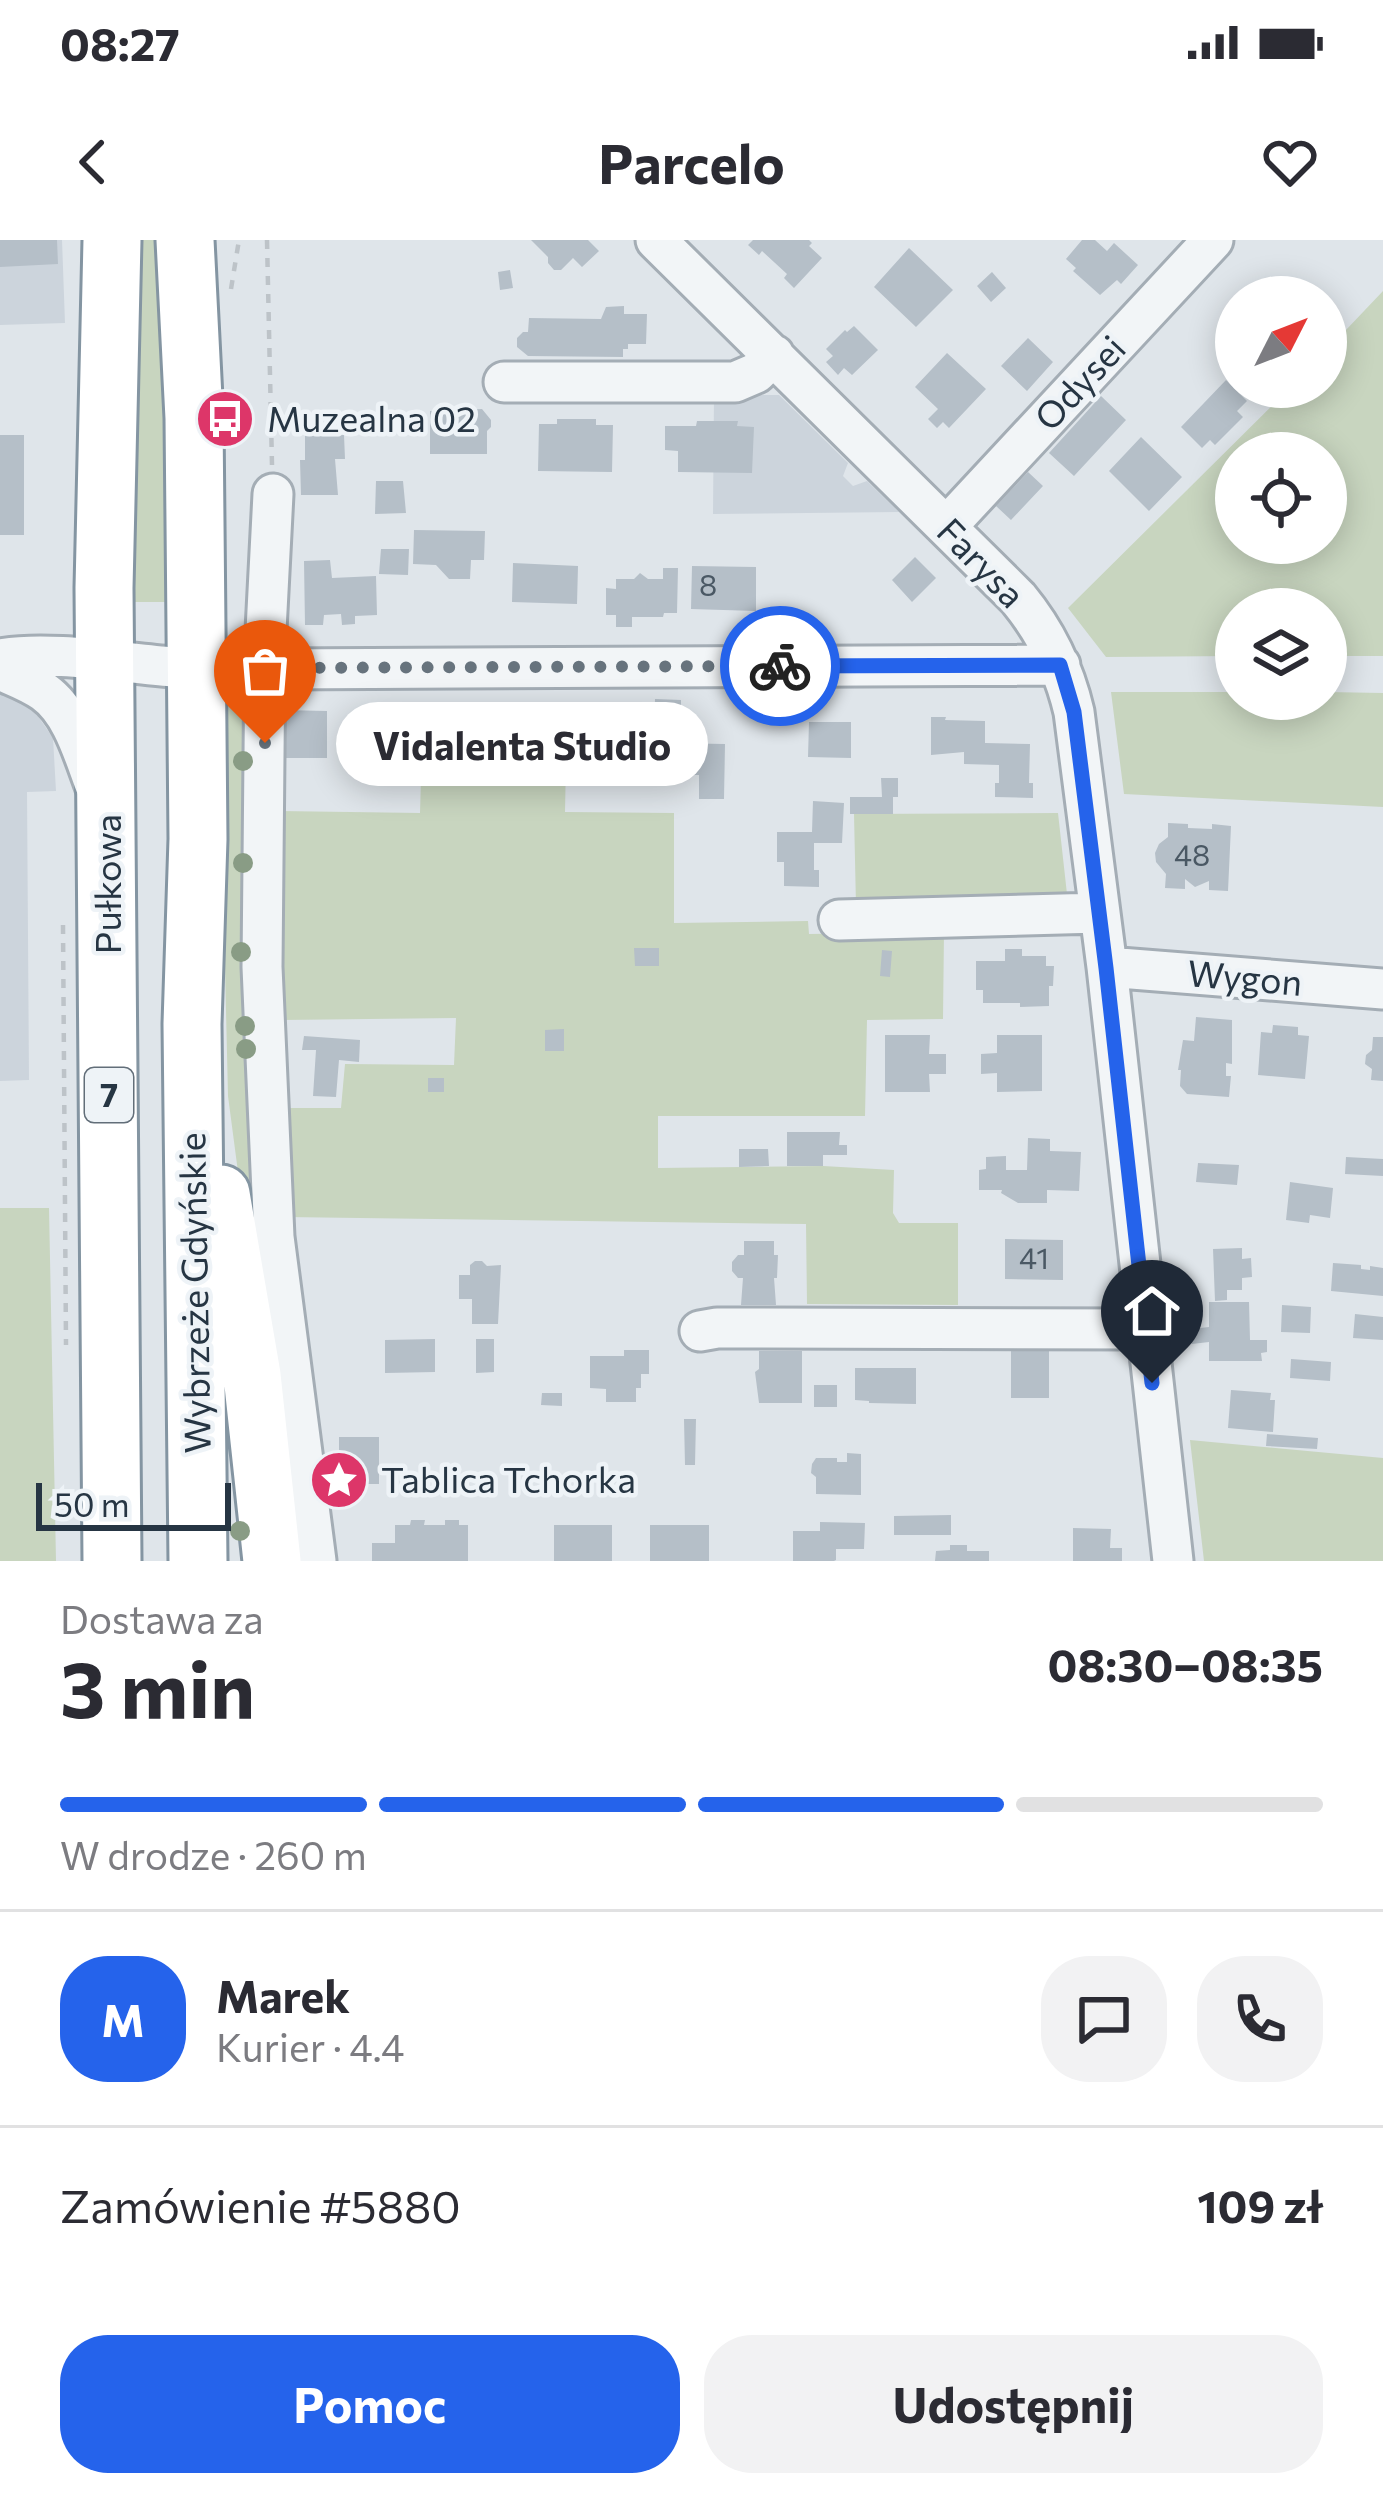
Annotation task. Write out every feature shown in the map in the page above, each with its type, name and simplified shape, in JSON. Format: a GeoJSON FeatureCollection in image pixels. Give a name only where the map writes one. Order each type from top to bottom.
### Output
{"type":"FeatureCollection","features":[{"type":"Feature","properties":{"kind":"highway","name":"Pułkowa"},"geometry":{"type":"LineString","coordinates":[[112,240],[105,662],[115,1550]]}},
{"type":"Feature","properties":{"kind":"highway"},"geometry":{"type":"LineString","coordinates":[[185,240],[194,418],[198,839],[192,1024],[252,1375],[272,1561]]}},
{"type":"Feature","properties":{"kind":"highway"},"geometry":{"type":"LineString","coordinates":[[105,662],[158,716],[183,769],[198,839]]}},
{"type":"Feature","properties":{"kind":"highway","name":"Wybrzeże Gdyńskie"},"geometry":{"type":"LineString","coordinates":[[192,1024],[198,1561]]}},
{"type":"Feature","properties":{"kind":"street","name":"Farysa"},"geometry":{"type":"LineString","coordinates":[[656,240],[947,526],[1030,614],[1060,665],[1074,712],[1173,1561]]}},
{"type":"Feature","properties":{"kind":"street","name":"Odysei"},"geometry":{"type":"LineString","coordinates":[[947,526],[1213,240]]}},
{"type":"Feature","properties":{"kind":"street"},"geometry":{"type":"LineString","coordinates":[[504,382],[735,382],[756,374],[774,355]]}},
{"type":"Feature","properties":{"kind":"street"},"geometry":{"type":"LineString","coordinates":[[273,494],[265,668],[262,967],[274,1237],[316,1561]]}},
{"type":"Feature","properties":{"kind":"street"},"geometry":{"type":"LineString","coordinates":[[0,658],[32,655],[196,668],[1060,665]]}},
{"type":"Feature","properties":{"kind":"street"},"geometry":{"type":"LineString","coordinates":[[0,670],[45,693],[61,710],[107,814]]}},
{"type":"Feature","properties":{"kind":"street"},"geometry":{"type":"LineString","coordinates":[[839,920],[1099,913]]}},
{"type":"Feature","properties":{"kind":"street","name":"Wygon"},"geometry":{"type":"LineString","coordinates":[[1106,968],[1383,989]]}},
{"type":"Feature","properties":{"kind":"street"},"geometry":{"type":"LineString","coordinates":[[700,1331],[1146,1328]]}},
{"type":"Feature","properties":{"kind":"path"},"geometry":{"type":"LineString","coordinates":[[267,240],[273,494]]}},
{"type":"Feature","properties":{"kind":"path"},"geometry":{"type":"LineString","coordinates":[[63,912],[66,1351]]}},
{"type":"Feature","properties":{"kind":"shaded area"},"geometry":{"type":"Polygon","coordinates":[[[0,240],[62,240],[65,323],[0,325],[0,240]]]}},
{"type":"Feature","properties":{"kind":"shaded area"},"geometry":{"type":"Polygon","coordinates":[[[714,395],[779,395],[848,463],[843,476],[853,486],[867,481],[899,512],[713,514],[714,395]]]}},
{"type":"Feature","properties":{"kind":"shaded area"},"geometry":{"type":"Polygon","coordinates":[[[0,690],[33,709],[53,738],[56,791],[27,792],[29,1080],[0,1081],[0,690]]]}},
{"type":"Feature","properties":{"kind":"green space"},"geometry":{"type":"Polygon","coordinates":[[[130,240],[170,240],[174,602],[134,602],[130,240]]]}},
{"type":"Feature","properties":{"kind":"green space"},"geometry":{"type":"Polygon","coordinates":[[[1383,291],[1383,656],[1347,656],[1347,588],[1215,588],[1215,656],[1106,657],[1068,608],[1215,462],[1215,564],[1347,564],[1347,432],[1246,432],[1270,408],[1347,408],[1347,329],[1383,291]]]}},
{"type":"Feature","properties":{"kind":"green space"},"geometry":{"type":"Polygon","coordinates":[[[243,683],[255,683],[258,1324],[228,1096],[219,712],[220,701],[243,683]]]}},
{"type":"Feature","properties":{"kind":"green space"},"geometry":{"type":"Polygon","coordinates":[[[1111,692],[1215,692],[1215,720],[1347,720],[1347,692],[1383,693],[1383,807],[1124,794],[1111,692]]]}},
{"type":"Feature","properties":{"kind":"green space"},"geometry":{"type":"Polygon","coordinates":[[[423,713],[567,713],[565,812],[674,813],[674,923],[808,921],[809,934],[944,932],[943,1019],[867,1020],[865,1116],[658,1116],[658,1168],[894,1170],[893,1213],[899,1223],[958,1223],[958,1305],[807,1304],[806,1224],[285,1217],[284,1108],[341,1108],[345,1064],[454,1065],[456,1018],[282,1020],[279,811],[420,813],[423,713]]]}},
{"type":"Feature","properties":{"kind":"green space"},"geometry":{"type":"Polygon","coordinates":[[[1058,813],[1068,903],[856,906],[854,814],[1058,813]]]}},
{"type":"Feature","properties":{"kind":"green space"},"geometry":{"type":"Polygon","coordinates":[[[0,1208],[49,1208],[56,1561],[0,1561],[0,1208]]]}},
{"type":"Feature","properties":{"kind":"green space"},"geometry":{"type":"Polygon","coordinates":[[[1190,1440],[1383,1458],[1383,1561],[1204,1561],[1190,1440]]]}},
{"type":"Feature","properties":{"kind":"building"},"geometry":{"type":"Polygon","coordinates":[[[0,240],[57,240],[58,264],[0,267],[0,240]]]}},
{"type":"Feature","properties":{"kind":"building"},"geometry":{"type":"Polygon","coordinates":[[[531,240],[588,240],[599,251],[582,267],[573,258],[561,270],[554,270],[531,240]]]}},
{"type":"Feature","properties":{"kind":"building"},"geometry":{"type":"Polygon","coordinates":[[[753,240],[809,240],[822,258],[794,288],[784,278],[787,274],[748,245],[753,240]]]}},
{"type":"Feature","properties":{"kind":"building"},"geometry":{"type":"Polygon","coordinates":[[[1082,240],[1095,240],[1107,251],[1114,243],[1138,265],[1121,284],[1117,280],[1100,295],[1066,259],[1082,240]]]}},
{"type":"Feature","properties":{"kind":"building"},"geometry":{"type":"Polygon","coordinates":[[[909,248],[953,290],[916,327],[874,287],[909,248]]]}},
{"type":"Feature","properties":{"kind":"building"},"geometry":{"type":"Polygon","coordinates":[[[510,270],[513,288],[500,290],[498,272],[510,270]]]}},
{"type":"Feature","properties":{"kind":"building"},"geometry":{"type":"Polygon","coordinates":[[[992,272],[1006,288],[991,302],[977,286],[992,272]]]}},
{"type":"Feature","properties":{"kind":"building"},"geometry":{"type":"Polygon","coordinates":[[[624,306],[624,314],[647,314],[646,344],[628,344],[623,357],[528,356],[517,347],[517,338],[528,332],[529,318],[601,319],[606,307],[624,306]]]}},
{"type":"Feature","properties":{"kind":"building"},"geometry":{"type":"Polygon","coordinates":[[[854,326],[878,350],[852,375],[844,368],[838,375],[826,362],[833,356],[826,349],[854,326]]]}},
{"type":"Feature","properties":{"kind":"building"},"geometry":{"type":"Polygon","coordinates":[[[1028,338],[1053,362],[1027,391],[1001,366],[1028,338]]]}},
{"type":"Feature","properties":{"kind":"building"},"geometry":{"type":"Polygon","coordinates":[[[947,353],[986,389],[949,428],[943,422],[937,428],[928,419],[938,409],[915,387],[947,353]]]}},
{"type":"Feature","properties":{"kind":"building"},"geometry":{"type":"Polygon","coordinates":[[[1215,391],[1215,408],[1240,408],[1237,411],[1243,417],[1228,432],[1215,432],[1215,445],[1210,440],[1202,448],[1181,427],[1215,391]]]}},
{"type":"Feature","properties":{"kind":"building"},"geometry":{"type":"Polygon","coordinates":[[[1101,396],[1126,420],[1074,476],[1049,453],[1101,396]]]}},
{"type":"Feature","properties":{"kind":"building"},"geometry":{"type":"Polygon","coordinates":[[[482,409],[491,420],[487,454],[430,454],[430,411],[482,409]]]}},
{"type":"Feature","properties":{"kind":"building"},"geometry":{"type":"Polygon","coordinates":[[[557,419],[596,419],[596,425],[613,425],[612,472],[538,471],[539,424],[557,424],[557,419]]]}},
{"type":"Feature","properties":{"kind":"building"},"geometry":{"type":"Polygon","coordinates":[[[697,421],[738,421],[737,426],[754,427],[752,473],[678,472],[678,451],[665,450],[665,426],[696,426],[697,421]]]}},
{"type":"Feature","properties":{"kind":"building"},"geometry":{"type":"Polygon","coordinates":[[[333,430],[333,435],[344,435],[345,459],[335,459],[338,495],[301,495],[305,431],[333,430]]]}},
{"type":"Feature","properties":{"kind":"building"},"geometry":{"type":"Polygon","coordinates":[[[0,435],[24,435],[24,535],[0,535],[0,435]]]}},
{"type":"Feature","properties":{"kind":"building"},"geometry":{"type":"Polygon","coordinates":[[[1141,437],[1182,477],[1149,511],[1109,471],[1141,437]]]}},
{"type":"Feature","properties":{"kind":"building"},"geometry":{"type":"Polygon","coordinates":[[[1028,472],[1043,486],[1011,520],[996,506],[1028,472]]]}},
{"type":"Feature","properties":{"kind":"building"},"geometry":{"type":"Polygon","coordinates":[[[376,481],[403,481],[406,513],[375,514],[376,481]]]}},
{"type":"Feature","properties":{"kind":"building"},"geometry":{"type":"Polygon","coordinates":[[[414,530],[485,531],[484,560],[471,560],[470,579],[449,579],[436,565],[413,564],[414,530]]]}},
{"type":"Feature","properties":{"kind":"building"},"geometry":{"type":"Polygon","coordinates":[[[381,549],[409,549],[408,575],[379,574],[381,549]]]}},
{"type":"Feature","properties":{"kind":"building"},"geometry":{"type":"Polygon","coordinates":[[[915,557],[936,578],[912,602],[892,580],[915,557]]]}},
{"type":"Feature","properties":{"kind":"building"},"geometry":{"type":"Polygon","coordinates":[[[330,560],[332,578],[376,576],[377,615],[355,616],[355,624],[342,625],[341,614],[324,615],[323,625],[305,625],[304,561],[330,560]]]}},
{"type":"Feature","properties":{"kind":"building"},"geometry":{"type":"Polygon","coordinates":[[[513,563],[578,566],[577,604],[512,602],[513,563]]]}},
{"type":"Feature","properties":{"kind":"building"},"geometry":{"type":"Polygon","coordinates":[[[692,566],[756,567],[756,611],[691,609],[692,566]]]}},
{"type":"Feature","properties":{"kind":"building"},"geometry":{"type":"Polygon","coordinates":[[[663,568],[678,568],[677,613],[632,617],[632,627],[616,627],[616,615],[606,615],[606,588],[616,589],[616,579],[634,579],[640,573],[648,579],[663,579],[663,568]]]}},
{"type":"Feature","properties":{"kind":"building"},"geometry":{"type":"Polygon","coordinates":[[[655,699],[681,700],[681,740],[654,738],[655,699]]]}},
{"type":"Feature","properties":{"kind":"building"},"geometry":{"type":"Polygon","coordinates":[[[280,710],[327,711],[327,758],[280,758],[280,710]]]}},
{"type":"Feature","properties":{"kind":"building"},"geometry":{"type":"Polygon","coordinates":[[[931,717],[985,721],[985,743],[1030,744],[1033,798],[995,797],[999,765],[964,764],[964,752],[931,755],[931,717]]]}},
{"type":"Feature","properties":{"kind":"building"},"geometry":{"type":"Polygon","coordinates":[[[809,722],[851,722],[851,758],[808,757],[809,722]]]}},
{"type":"Feature","properties":{"kind":"building"},"geometry":{"type":"Polygon","coordinates":[[[670,743],[725,744],[724,799],[699,799],[699,775],[675,775],[670,743]]]}},
{"type":"Feature","properties":{"kind":"building"},"geometry":{"type":"Polygon","coordinates":[[[881,778],[898,778],[893,814],[850,814],[850,797],[882,797],[881,778]]]}},
{"type":"Feature","properties":{"kind":"building"},"geometry":{"type":"Polygon","coordinates":[[[813,801],[844,803],[842,843],[814,843],[819,887],[784,886],[784,862],[777,862],[777,832],[812,832],[813,801]]]}},
{"type":"Feature","properties":{"kind":"building"},"geometry":{"type":"Polygon","coordinates":[[[1168,823],[1188,824],[1188,828],[1231,826],[1228,891],[1209,890],[1209,881],[1195,887],[1185,879],[1185,889],[1165,888],[1166,874],[1155,853],[1168,837],[1168,823]]]}},
{"type":"Feature","properties":{"kind":"building"},"geometry":{"type":"Polygon","coordinates":[[[634,948],[659,948],[659,966],[635,966],[634,948]]]}},
{"type":"Feature","properties":{"kind":"building"},"geometry":{"type":"Polygon","coordinates":[[[1005,949],[1022,949],[1022,956],[1046,956],[1046,966],[1054,966],[1049,1006],[983,1003],[983,990],[976,990],[976,961],[1005,961],[1005,949]]]}},
{"type":"Feature","properties":{"kind":"building"},"geometry":{"type":"Polygon","coordinates":[[[882,950],[892,951],[890,977],[880,976],[882,950]]]}},
{"type":"Feature","properties":{"kind":"building"},"geometry":{"type":"Polygon","coordinates":[[[1196,1017],[1232,1020],[1232,1064],[1226,1063],[1226,1076],[1231,1076],[1229,1097],[1187,1094],[1180,1086],[1183,1040],[1194,1041],[1196,1017]]]}},
{"type":"Feature","properties":{"kind":"building"},"geometry":{"type":"Polygon","coordinates":[[[1273,1025],[1298,1027],[1298,1035],[1309,1036],[1305,1079],[1258,1075],[1261,1032],[1272,1033],[1273,1025]]]}},
{"type":"Feature","properties":{"kind":"building"},"geometry":{"type":"Polygon","coordinates":[[[564,1029],[564,1051],[545,1051],[545,1030],[564,1029]]]}},
{"type":"Feature","properties":{"kind":"building"},"geometry":{"type":"Polygon","coordinates":[[[885,1035],[930,1035],[929,1054],[946,1054],[946,1074],[929,1074],[930,1092],[885,1092],[885,1035]]]}},
{"type":"Feature","properties":{"kind":"building"},"geometry":{"type":"Polygon","coordinates":[[[997,1035],[1042,1035],[1042,1091],[997,1092],[997,1073],[981,1074],[981,1054],[997,1053],[997,1035]]]}},
{"type":"Feature","properties":{"kind":"building"},"geometry":{"type":"Polygon","coordinates":[[[304,1036],[360,1040],[359,1062],[339,1060],[336,1097],[313,1096],[316,1050],[302,1050],[304,1036]]]}},
{"type":"Feature","properties":{"kind":"building"},"geometry":{"type":"Polygon","coordinates":[[[1373,1037],[1383,1037],[1383,1081],[1371,1080],[1372,1069],[1365,1064],[1373,1037]]]}},
{"type":"Feature","properties":{"kind":"building"},"geometry":{"type":"Polygon","coordinates":[[[428,1078],[444,1078],[444,1092],[428,1092],[428,1078]]]}},
{"type":"Feature","properties":{"kind":"building"},"geometry":{"type":"Polygon","coordinates":[[[787,1132],[840,1132],[839,1145],[847,1145],[847,1155],[823,1155],[823,1166],[787,1166],[787,1132]]]}},
{"type":"Feature","properties":{"kind":"building"},"geometry":{"type":"Polygon","coordinates":[[[1028,1138],[1050,1139],[1050,1151],[1081,1152],[1079,1191],[1047,1190],[1047,1203],[1018,1203],[1002,1190],[979,1190],[979,1170],[986,1169],[986,1157],[1006,1156],[1006,1170],[1027,1170],[1028,1138]]]}},
{"type":"Feature","properties":{"kind":"building"},"geometry":{"type":"Polygon","coordinates":[[[739,1149],[768,1149],[769,1166],[739,1167],[739,1149]]]}},
{"type":"Feature","properties":{"kind":"building"},"geometry":{"type":"Polygon","coordinates":[[[1346,1157],[1383,1159],[1383,1176],[1345,1174],[1346,1157]]]}},
{"type":"Feature","properties":{"kind":"building"},"geometry":{"type":"Polygon","coordinates":[[[1198,1163],[1239,1165],[1237,1185],[1196,1182],[1198,1163]]]}},
{"type":"Feature","properties":{"kind":"building"},"geometry":{"type":"Polygon","coordinates":[[[1290,1182],[1333,1188],[1330,1218],[1310,1215],[1309,1223],[1286,1220],[1290,1182]]]}},
{"type":"Feature","properties":{"kind":"building"},"geometry":{"type":"Polygon","coordinates":[[[1005,1239],[1063,1240],[1063,1280],[1005,1279],[1005,1239]]]}},
{"type":"Feature","properties":{"kind":"building"},"geometry":{"type":"Polygon","coordinates":[[[744,1241],[774,1241],[776,1305],[741,1305],[743,1278],[732,1271],[732,1262],[744,1255],[744,1241]]]}},
{"type":"Feature","properties":{"kind":"building"},"geometry":{"type":"Polygon","coordinates":[[[1242,1248],[1242,1259],[1251,1258],[1252,1277],[1242,1278],[1242,1290],[1227,1290],[1227,1300],[1215,1301],[1213,1249],[1242,1248]]]}},
{"type":"Feature","properties":{"kind":"building"},"geometry":{"type":"Polygon","coordinates":[[[475,1261],[501,1265],[498,1324],[472,1324],[472,1299],[459,1299],[459,1275],[470,1275],[475,1261]]]}},
{"type":"Feature","properties":{"kind":"building"},"geometry":{"type":"Polygon","coordinates":[[[1333,1263],[1383,1268],[1383,1296],[1331,1291],[1333,1263]]]}},
{"type":"Feature","properties":{"kind":"building"},"geometry":{"type":"Polygon","coordinates":[[[1209,1302],[1249,1302],[1250,1340],[1267,1340],[1262,1361],[1209,1361],[1209,1342],[1192,1344],[1192,1329],[1209,1327],[1209,1302]]]}},
{"type":"Feature","properties":{"kind":"building"},"geometry":{"type":"Polygon","coordinates":[[[1282,1305],[1311,1307],[1310,1333],[1281,1332],[1282,1305]]]}},
{"type":"Feature","properties":{"kind":"building"},"geometry":{"type":"Polygon","coordinates":[[[1355,1314],[1383,1317],[1383,1340],[1353,1338],[1355,1314]]]}},
{"type":"Feature","properties":{"kind":"building"},"geometry":{"type":"Polygon","coordinates":[[[435,1339],[435,1372],[385,1373],[385,1340],[435,1339]]]}},
{"type":"Feature","properties":{"kind":"building"},"geometry":{"type":"Polygon","coordinates":[[[476,1339],[494,1339],[494,1372],[476,1373],[476,1339]]]}},
{"type":"Feature","properties":{"kind":"building"},"geometry":{"type":"Polygon","coordinates":[[[1011,1349],[1049,1349],[1049,1398],[1011,1398],[1011,1349]]]}},
{"type":"Feature","properties":{"kind":"building"},"geometry":{"type":"Polygon","coordinates":[[[624,1350],[649,1350],[649,1374],[641,1374],[636,1402],[606,1402],[606,1389],[590,1388],[590,1356],[624,1356],[624,1350]]]}},
{"type":"Feature","properties":{"kind":"building"},"geometry":{"type":"Polygon","coordinates":[[[759,1351],[802,1351],[802,1403],[759,1403],[755,1372],[759,1351]]]}},
{"type":"Feature","properties":{"kind":"building"},"geometry":{"type":"Polygon","coordinates":[[[1291,1359],[1331,1362],[1330,1381],[1290,1378],[1291,1359]]]}},
{"type":"Feature","properties":{"kind":"building"},"geometry":{"type":"Polygon","coordinates":[[[855,1368],[916,1368],[916,1404],[855,1400],[855,1368]]]}},
{"type":"Feature","properties":{"kind":"building"},"geometry":{"type":"Polygon","coordinates":[[[814,1385],[837,1385],[837,1407],[814,1407],[814,1385]]]}},
{"type":"Feature","properties":{"kind":"building"},"geometry":{"type":"Polygon","coordinates":[[[1231,1390],[1271,1393],[1270,1400],[1275,1400],[1273,1432],[1228,1428],[1231,1390]]]}},
{"type":"Feature","properties":{"kind":"building"},"geometry":{"type":"Polygon","coordinates":[[[542,1393],[562,1393],[562,1406],[541,1405],[542,1393]]]}},
{"type":"Feature","properties":{"kind":"building"},"geometry":{"type":"Polygon","coordinates":[[[684,1419],[696,1419],[695,1465],[685,1465],[684,1419]]]}},
{"type":"Feature","properties":{"kind":"building"},"geometry":{"type":"Polygon","coordinates":[[[1267,1434],[1318,1438],[1317,1449],[1266,1446],[1267,1434]]]}},
{"type":"Feature","properties":{"kind":"building"},"geometry":{"type":"Polygon","coordinates":[[[339,1437],[379,1437],[379,1484],[339,1484],[339,1437]]]}},
{"type":"Feature","properties":{"kind":"building"},"geometry":{"type":"Polygon","coordinates":[[[847,1453],[861,1454],[861,1495],[816,1494],[816,1477],[811,1473],[816,1458],[847,1462],[847,1453]]]}},
{"type":"Feature","properties":{"kind":"building"},"geometry":{"type":"Polygon","coordinates":[[[951,1515],[951,1535],[894,1535],[894,1516],[951,1515]]]}},
{"type":"Feature","properties":{"kind":"building"},"geometry":{"type":"Polygon","coordinates":[[[411,1520],[445,1525],[445,1520],[459,1520],[459,1525],[468,1525],[468,1561],[372,1561],[372,1543],[395,1543],[395,1525],[410,1525],[411,1520]]]}},
{"type":"Feature","properties":{"kind":"building"},"geometry":{"type":"Polygon","coordinates":[[[820,1522],[865,1523],[864,1549],[836,1549],[834,1561],[793,1561],[793,1531],[820,1531],[820,1522]]]}},
{"type":"Feature","properties":{"kind":"building"},"geometry":{"type":"Polygon","coordinates":[[[554,1525],[612,1525],[612,1561],[554,1561],[554,1525]]]}},
{"type":"Feature","properties":{"kind":"building"},"geometry":{"type":"Polygon","coordinates":[[[650,1525],[709,1525],[709,1561],[650,1561],[650,1525]]]}},
{"type":"Feature","properties":{"kind":"building"},"geometry":{"type":"Polygon","coordinates":[[[1073,1528],[1111,1529],[1110,1548],[1122,1548],[1122,1561],[1073,1561],[1073,1528]]]}},
{"type":"Feature","properties":{"kind":"building"},"geometry":{"type":"Polygon","coordinates":[[[950,1545],[989,1551],[989,1561],[935,1561],[936,1551],[950,1550],[950,1545]]]}},
{"type":"Feature","properties":{"kind":"way so far"},"geometry":{"type":"LineString","coordinates":[[265,743],[265,668],[780,666]]}},
{"type":"Feature","properties":{"kind":"place","name":"Muzealna 02"},"geometry":{"type":"Point","coordinates":[225,419]}},
{"type":"Feature","properties":{"kind":"place","name":"Vidalenta Studio"},"geometry":{"type":"Point","coordinates":[265,743]}},
{"type":"Feature","properties":{"kind":"place","name":"Tablica Tchorka"},"geometry":{"type":"Point","coordinates":[339,1480]}},
{"type":"Feature","properties":{"kind":"route"},"geometry":{"type":"LineString","coordinates":[[780,666],[1060,665],[1074,712],[1152,1383]]}}]}
